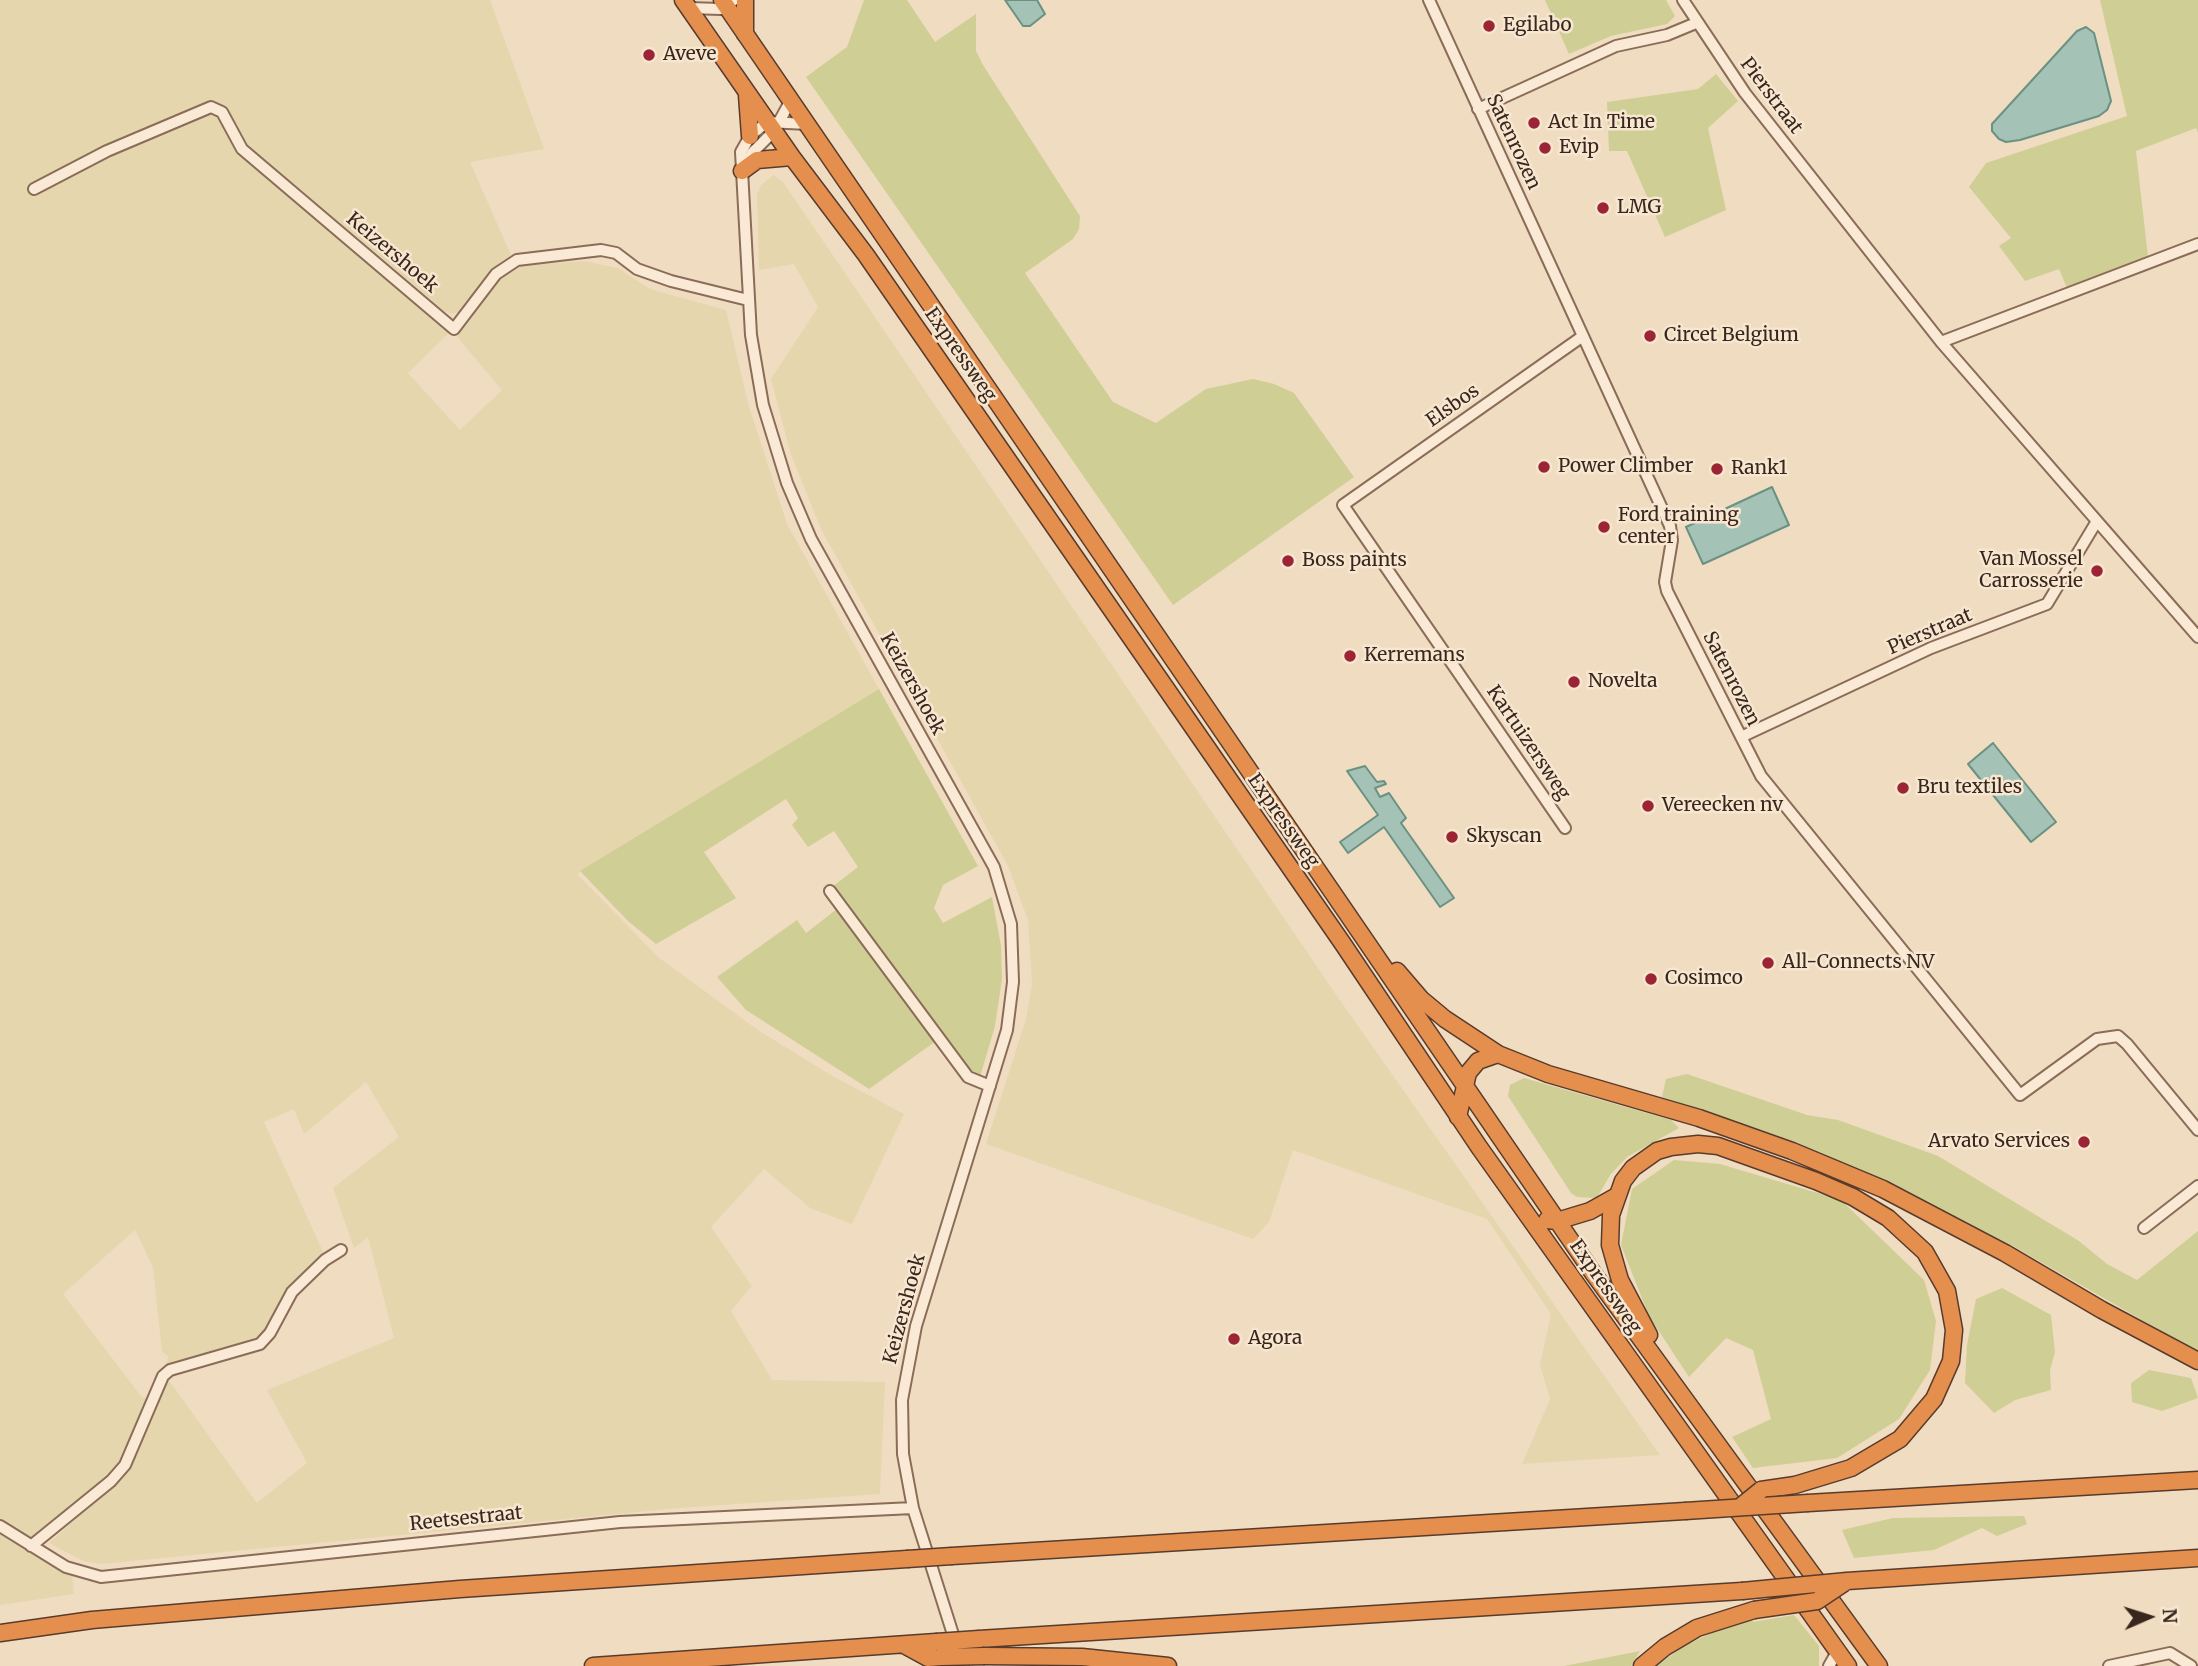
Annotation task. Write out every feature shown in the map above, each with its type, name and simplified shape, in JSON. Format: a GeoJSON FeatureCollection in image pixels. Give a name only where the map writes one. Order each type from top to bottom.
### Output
{"type":"FeatureCollection","features":[{"type":"Feature","properties":{"kind":"highway"},"geometry":{"type":"LineString","coordinates":[[745,0],[745,34]]}},
{"type":"Feature","properties":{"kind":"highway","name":"Expressweg"},"geometry":{"type":"LineString","coordinates":[[724,1],[1008,422],[1372,947],[1557,1220],[1851,1632],[1879,1666]]}},
{"type":"Feature","properties":{"kind":"highway","name":"Expressweg"},"geometry":{"type":"LineString","coordinates":[[685,4],[703,17],[747,95],[774,125],[792,157],[866,256],[1343,944],[1458,1117],[1531,1218],[1833,1659],[1848,1666]]}},
{"type":"Feature","properties":{"kind":"highway"},"geometry":{"type":"LineString","coordinates":[[747,95],[750,136]]}},
{"type":"Feature","properties":{"kind":"highway"},"geometry":{"type":"LineString","coordinates":[[742,171],[757,160],[769,156],[792,157]]}},
{"type":"Feature","properties":{"kind":"highway"},"geometry":{"type":"LineString","coordinates":[[1372,947],[1389,961],[1421,999],[1445,1019],[1498,1054],[1548,1074],[1699,1118],[1773,1144],[1883,1189],[2005,1253],[2102,1311],[2198,1362]]}},
{"type":"Feature","properties":{"kind":"highway"},"geometry":{"type":"LineString","coordinates":[[1458,1117],[1464,1083],[1478,1061],[1498,1054]]}},
{"type":"Feature","properties":{"kind":"highway"},"geometry":{"type":"LineString","coordinates":[[1680,1393],[1620,1280],[1611,1245],[1615,1197],[1633,1168],[1657,1151],[1685,1144],[1718,1146],[1755,1157],[1853,1197],[1907,1233],[1938,1270],[1947,1291],[1954,1330],[1951,1361],[1934,1399],[1900,1439],[1874,1456],[1839,1472],[1795,1485],[1761,1490],[1740,1507]]}},
{"type":"Feature","properties":{"kind":"highway"},"geometry":{"type":"LineString","coordinates":[[1531,1218],[1557,1220],[1590,1211],[1615,1197]]}},
{"type":"Feature","properties":{"kind":"highway"},"geometry":{"type":"LineString","coordinates":[[0,1633],[92,1620],[460,1589],[952,1556],[2198,1480]]}},
{"type":"Feature","properties":{"kind":"highway"},"geometry":{"type":"LineString","coordinates":[[938,1650],[979,1639],[1742,1591],[1847,1581],[2198,1558]]}},
{"type":"Feature","properties":{"kind":"highway"},"geometry":{"type":"LineString","coordinates":[[1642,1666],[1665,1647],[1697,1628],[1754,1610],[1817,1601],[1847,1581]]}},
{"type":"Feature","properties":{"kind":"highway"},"geometry":{"type":"LineString","coordinates":[[1833,1659],[1851,1632]]}},
{"type":"Feature","properties":{"kind":"highway"},"geometry":{"type":"LineString","coordinates":[[593,1666],[902,1644],[985,1656],[1082,1657],[1168,1666]]}},
{"type":"Feature","properties":{"kind":"street","name":"Satenrozen"},"geometry":{"type":"LineString","coordinates":[[1429,0],[1671,531],[1665,577],[1667,591],[1761,776],[2020,1095],[2097,1039],[2118,1036],[2198,1130]]}},
{"type":"Feature","properties":{"kind":"street","name":"Pierstraat"},"geometry":{"type":"LineString","coordinates":[[1683,0],[1745,93],[1941,342],[2198,637]]}},
{"type":"Feature","properties":{"kind":"street"},"geometry":{"type":"LineString","coordinates":[[1478,109],[1616,46],[1667,35],[1696,23],[1693,0]]}},
{"type":"Feature","properties":{"kind":"street"},"geometry":{"type":"LineString","coordinates":[[703,17],[724,1]]}},
{"type":"Feature","properties":{"kind":"street"},"geometry":{"type":"LineString","coordinates":[[742,171],[791,100]]}},
{"type":"Feature","properties":{"kind":"street","name":"Keizershoek"},"geometry":{"type":"LineString","coordinates":[[34,189],[107,151],[211,107],[222,112],[242,149],[454,329],[496,274],[517,260],[601,250],[615,253],[637,269],[671,281],[748,300]]}},
{"type":"Feature","properties":{"kind":"street"},"geometry":{"type":"LineString","coordinates":[[750,136],[774,125],[808,124]]}},
{"type":"Feature","properties":{"kind":"street","name":"Keizershoek"},"geometry":{"type":"LineString","coordinates":[[750,136],[741,152],[748,300],[763,405],[799,514],[994,867],[1005,898],[1013,956],[1012,1006],[916,1325],[905,1372],[902,1432],[914,1508],[963,1666]]}},
{"type":"Feature","properties":{"kind":"street"},"geometry":{"type":"LineString","coordinates":[[1941,342],[2198,244]]}},
{"type":"Feature","properties":{"kind":"street","name":"Elsbos"},"geometry":{"type":"LineString","coordinates":[[1343,505],[1583,337]]}},
{"type":"Feature","properties":{"kind":"street","name":"Kartuizersweg"},"geometry":{"type":"LineString","coordinates":[[1343,505],[1565,828]]}},
{"type":"Feature","properties":{"kind":"street","name":"Pierstraat"},"geometry":{"type":"LineString","coordinates":[[1741,737],[1931,648],[2047,604],[2097,521]]}},
{"type":"Feature","properties":{"kind":"street"},"geometry":{"type":"LineString","coordinates":[[830,891],[968,1077],[990,1086]]}},
{"type":"Feature","properties":{"kind":"street"},"geometry":{"type":"LineString","coordinates":[[2144,1227],[2198,1186]]}},
{"type":"Feature","properties":{"kind":"street"},"geometry":{"type":"LineString","coordinates":[[31,1546],[111,1481],[125,1465],[163,1376],[177,1368],[260,1344],[270,1333],[292,1292],[324,1260],[341,1250]]}},
{"type":"Feature","properties":{"kind":"street","name":"Reetsestraat"},"geometry":{"type":"LineString","coordinates":[[0,1526],[79,1573],[101,1577],[607,1523],[914,1508]]}},
{"type":"Feature","properties":{"kind":"street"},"geometry":{"type":"LineString","coordinates":[[2109,1666],[2171,1653],[2191,1666]]}},
{"type":"Feature","properties":{"kind":"shaded area"},"geometry":{"type":"Polygon","coordinates":[[[0,0],[490,0],[544,149],[470,162],[511,255],[484,279],[466,309],[453,314],[445,312],[292,182],[280,186],[450,332],[408,373],[460,430],[502,390],[457,337],[496,281],[518,266],[584,261],[618,268],[650,289],[726,310],[748,403],[787,524],[879,689],[577,874],[658,957],[758,1030],[829,1074],[904,1114],[852,1224],[810,1208],[764,1169],[711,1227],[752,1286],[731,1311],[772,1380],[885,1382],[880,1494],[679,1508],[101,1564],[83,1561],[49,1543],[128,1471],[168,1379],[257,1503],[307,1463],[267,1390],[394,1338],[368,1237],[354,1248],[333,1188],[399,1137],[366,1082],[304,1134],[294,1109],[264,1122],[325,1256],[277,1313],[259,1341],[166,1368],[168,1356],[162,1352],[153,1267],[135,1230],[63,1294],[141,1396],[150,1400],[123,1464],[35,1537],[24,1537],[0,1523],[0,0]]]}},
{"type":"Feature","properties":{"kind":"shaded area"},"geometry":{"type":"Polygon","coordinates":[[[864,0],[907,0],[935,42],[976,14],[976,51],[983,65],[1080,216],[1079,229],[1073,239],[1025,273],[1113,402],[1156,423],[1206,389],[1253,379],[1274,384],[1294,393],[1354,477],[1173,605],[806,77],[847,47],[864,0]]]}},
{"type":"Feature","properties":{"kind":"shaded area"},"geometry":{"type":"Polygon","coordinates":[[[1005,0],[1037,0],[1045,14],[1030,26],[1023,26],[1005,0]]]}},
{"type":"Feature","properties":{"kind":"shaded area"},"geometry":{"type":"Polygon","coordinates":[[[1545,0],[1666,0],[1675,16],[1667,24],[1611,36],[1569,54],[1545,0]]]}},
{"type":"Feature","properties":{"kind":"shaded area"},"geometry":{"type":"Polygon","coordinates":[[[2100,0],[2198,0],[2198,133],[2196,128],[2136,151],[2148,257],[2067,288],[2059,269],[2025,281],[1999,246],[2011,238],[1969,187],[1986,163],[2127,116],[2100,0]]]}},
{"type":"Feature","properties":{"kind":"shaded area"},"geometry":{"type":"Polygon","coordinates":[[[2086,27],[2094,33],[2111,101],[2107,110],[2099,116],[2020,140],[2006,142],[1999,139],[1992,131],[1992,124],[2077,31],[2086,27]]]}},
{"type":"Feature","properties":{"kind":"shaded area"},"geometry":{"type":"Polygon","coordinates":[[[1716,74],[1738,101],[1708,128],[1726,210],[1665,237],[1627,151],[1609,151],[1607,102],[1698,89],[1716,74]]]}},
{"type":"Feature","properties":{"kind":"shaded area"},"geometry":{"type":"Polygon","coordinates":[[[774,175],[783,182],[1337,996],[1660,1455],[1522,1464],[1550,1399],[1540,1365],[1551,1314],[1487,1219],[1293,1150],[1269,1222],[1253,1239],[986,1144],[1026,1019],[1032,984],[1028,920],[1008,866],[822,531],[791,455],[771,379],[818,307],[794,264],[759,270],[757,195],[761,185],[774,175]]]}},
{"type":"Feature","properties":{"kind":"shaded area"},"geometry":{"type":"Polygon","coordinates":[[[1772,487],[1789,525],[1703,564],[1686,527],[1772,487]]]}},
{"type":"Feature","properties":{"kind":"shaded area"},"geometry":{"type":"Polygon","coordinates":[[[879,689],[978,866],[943,885],[934,908],[943,923],[992,897],[1001,946],[1002,979],[995,1026],[980,1077],[957,1058],[832,887],[858,867],[834,831],[808,847],[792,825],[798,818],[786,799],[704,852],[736,898],[656,944],[628,921],[580,871],[879,689]]]}},
{"type":"Feature","properties":{"kind":"shaded area"},"geometry":{"type":"Polygon","coordinates":[[[1993,743],[2056,822],[2031,842],[1968,764],[1993,743]]]}},
{"type":"Feature","properties":{"kind":"shaded area"},"geometry":{"type":"Polygon","coordinates":[[[1365,766],[1377,782],[1384,781],[1386,784],[1375,788],[1380,797],[1389,793],[1406,818],[1401,823],[1454,898],[1440,907],[1384,827],[1348,853],[1340,842],[1378,815],[1347,771],[1365,766]]]}},
{"type":"Feature","properties":{"kind":"shaded area"},"geometry":{"type":"Polygon","coordinates":[[[837,909],[936,1041],[869,1089],[746,1010],[717,977],[797,920],[806,933],[837,909]]]}},
{"type":"Feature","properties":{"kind":"shaded area"},"geometry":{"type":"Polygon","coordinates":[[[1687,1074],[1807,1115],[1838,1120],[1938,1156],[2079,1241],[2107,1264],[2137,1280],[2198,1231],[2198,1352],[2011,1245],[1892,1183],[1798,1143],[1662,1097],[1666,1079],[1687,1074]]]}},
{"type":"Feature","properties":{"kind":"shaded area"},"geometry":{"type":"Polygon","coordinates":[[[1524,1078],[1671,1120],[1679,1128],[1627,1157],[1610,1175],[1597,1198],[1577,1197],[1571,1193],[1508,1096],[1510,1085],[1524,1078]]]}},
{"type":"Feature","properties":{"kind":"shaded area"},"geometry":{"type":"Polygon","coordinates":[[[1674,1160],[1720,1164],[1841,1200],[1924,1280],[1936,1321],[1930,1370],[1899,1419],[1837,1458],[1753,1468],[1732,1437],[1771,1419],[1753,1350],[1726,1338],[1689,1377],[1649,1316],[1621,1245],[1632,1189],[1674,1160]]]}},
{"type":"Feature","properties":{"kind":"shaded area"},"geometry":{"type":"Polygon","coordinates":[[[2002,1288],[2051,1315],[2055,1352],[2050,1370],[2051,1390],[2015,1400],[1994,1413],[1965,1383],[1967,1345],[1976,1299],[2002,1288]]]}},
{"type":"Feature","properties":{"kind":"shaded area"},"geometry":{"type":"Polygon","coordinates":[[[2149,1370],[2191,1378],[2198,1398],[2162,1411],[2132,1402],[2131,1383],[2149,1370]]]}},
{"type":"Feature","properties":{"kind":"shaded area"},"geometry":{"type":"Polygon","coordinates":[[[2024,1516],[2027,1524],[1997,1536],[1982,1528],[1934,1550],[1854,1558],[1842,1530],[1893,1518],[2024,1516]]]}},
{"type":"Feature","properties":{"kind":"shaded area"},"geometry":{"type":"Polygon","coordinates":[[[0,1529],[72,1574],[74,1594],[0,1605],[0,1529]]]}},
{"type":"Feature","properties":{"kind":"shaded area"},"geometry":{"type":"Polygon","coordinates":[[[1794,1615],[1819,1646],[1819,1666],[1656,1666],[1686,1645],[1724,1627],[1752,1620],[1753,1622],[1794,1615]]]}},
{"type":"Feature","properties":{"kind":"shaded area"},"geometry":{"type":"Polygon","coordinates":[[[1640,1651],[1631,1666],[1564,1666],[1640,1651]]]}},
{"type":"Feature","properties":{"kind":"place","name":"Egilabo"},"geometry":{"type":"Point","coordinates":[1489,26]}},
{"type":"Feature","properties":{"kind":"place","name":"Aveve"},"geometry":{"type":"Point","coordinates":[649,55]}},
{"type":"Feature","properties":{"kind":"place","name":"Act In Time"},"geometry":{"type":"Point","coordinates":[1534,123]}},
{"type":"Feature","properties":{"kind":"place","name":"Evip"},"geometry":{"type":"Point","coordinates":[1545,148]}},
{"type":"Feature","properties":{"kind":"place","name":"LMG"},"geometry":{"type":"Point","coordinates":[1603,208]}},
{"type":"Feature","properties":{"kind":"place","name":"Circet Belgium"},"geometry":{"type":"Point","coordinates":[1650,336]}},
{"type":"Feature","properties":{"kind":"place","name":"Power Climber"},"geometry":{"type":"Point","coordinates":[1544,467]}},
{"type":"Feature","properties":{"kind":"place","name":"Rank1"},"geometry":{"type":"Point","coordinates":[1717,469]}},
{"type":"Feature","properties":{"kind":"place","name":"Ford training center"},"geometry":{"type":"Point","coordinates":[1604,527]}},
{"type":"Feature","properties":{"kind":"place","name":"Boss paints"},"geometry":{"type":"Point","coordinates":[1288,561]}},
{"type":"Feature","properties":{"kind":"place","name":"Van Mossel Carrosserie"},"geometry":{"type":"Point","coordinates":[2097,571]}},
{"type":"Feature","properties":{"kind":"place","name":"Kerremans"},"geometry":{"type":"Point","coordinates":[1350,656]}},
{"type":"Feature","properties":{"kind":"place","name":"Novelta"},"geometry":{"type":"Point","coordinates":[1574,682]}},
{"type":"Feature","properties":{"kind":"place","name":"Bru textiles"},"geometry":{"type":"Point","coordinates":[1903,788]}},
{"type":"Feature","properties":{"kind":"place","name":"Vereecken nv"},"geometry":{"type":"Point","coordinates":[1648,806]}},
{"type":"Feature","properties":{"kind":"place","name":"Skyscan"},"geometry":{"type":"Point","coordinates":[1452,837]}},
{"type":"Feature","properties":{"kind":"place","name":"All-Connects NV"},"geometry":{"type":"Point","coordinates":[1768,963]}},
{"type":"Feature","properties":{"kind":"place","name":"Cosimco"},"geometry":{"type":"Point","coordinates":[1651,979]}},
{"type":"Feature","properties":{"kind":"place","name":"Arvato Services"},"geometry":{"type":"Point","coordinates":[2084,1142]}},
{"type":"Feature","properties":{"kind":"place","name":"Agora"},"geometry":{"type":"Point","coordinates":[1234,1339]}}]}
